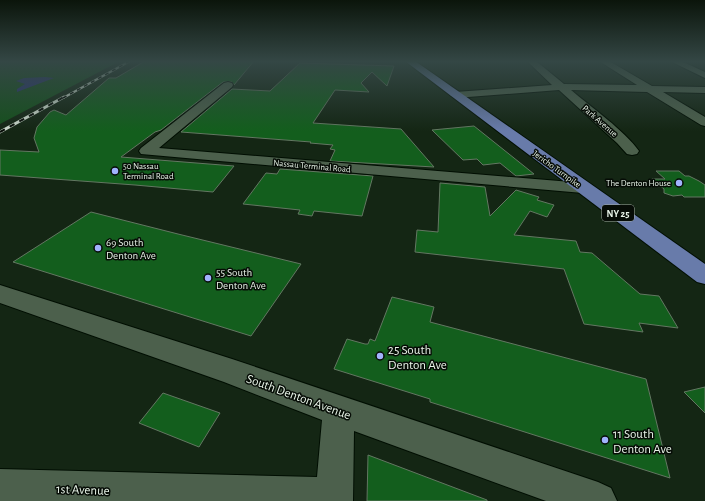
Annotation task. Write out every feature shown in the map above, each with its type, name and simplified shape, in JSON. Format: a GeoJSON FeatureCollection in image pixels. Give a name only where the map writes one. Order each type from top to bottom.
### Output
{"type":"FeatureCollection","features":[{"type":"Feature","properties":{"kind":"main road","name":"Jericho Turnpike"},"geometry":{"type":"LineString","coordinates":[[441,84],[705,276]]}},
{"type":"Feature","properties":{"kind":"street","name":"Park Avenue"},"geometry":{"type":"LineString","coordinates":[[558,84],[622,140],[632,151]]}},
{"type":"Feature","properties":{"kind":"street"},"geometry":{"type":"LineString","coordinates":[[641,84],[705,122]]}},
{"type":"Feature","properties":{"kind":"street","name":"Nassau Terminal Road"},"geometry":{"type":"LineString","coordinates":[[228,85],[146,151],[584,188]]}},
{"type":"Feature","properties":{"kind":"street"},"geometry":{"type":"LineString","coordinates":[[455,95],[561,87],[705,90]]}},
{"type":"Feature","properties":{"kind":"street","name":"South Denton Avenue"},"geometry":{"type":"LineString","coordinates":[[0,294],[225,369],[339,411],[598,501]]}},
{"type":"Feature","properties":{"kind":"street"},"geometry":{"type":"LineString","coordinates":[[334,499],[339,411]]}},
{"type":"Feature","properties":{"kind":"street","name":"1st Avenue"},"geometry":{"type":"LineString","coordinates":[[0,486],[334,499]]}},
{"type":"Feature","properties":{"kind":"green space"},"geometry":{"type":"Polygon","coordinates":[[[0,84],[75,84],[0,124],[0,84]]]}},
{"type":"Feature","properties":{"kind":"shaded area"},"geometry":{"type":"Polygon","coordinates":[[[24,84],[37,84],[17,92],[17,89],[24,84]]]}},
{"type":"Feature","properties":{"kind":"building"},"geometry":{"type":"Polygon","coordinates":[[[102,84],[220,84],[161,130],[155,132],[121,157],[234,166],[213,192],[0,175],[0,150],[39,152],[34,138],[37,127],[50,112],[54,110],[66,115],[102,84]]]}},
{"type":"Feature","properties":{"kind":"building"},"geometry":{"type":"Polygon","coordinates":[[[277,84],[362,84],[369,92],[335,90],[313,123],[401,129],[434,167],[330,161],[335,150],[330,149],[333,145],[181,132],[232,89],[270,91],[277,84]]]}},
{"type":"Feature","properties":{"kind":"building"},"geometry":{"type":"Polygon","coordinates":[[[474,126],[534,174],[516,176],[500,163],[483,165],[477,159],[463,160],[432,130],[474,126]]]}},
{"type":"Feature","properties":{"kind":"building"},"geometry":{"type":"Polygon","coordinates":[[[280,169],[373,176],[362,216],[314,211],[312,216],[298,214],[300,210],[243,204],[266,173],[277,174],[280,169]]]}},
{"type":"Feature","properties":{"kind":"building","name":"The Denton House"},"geometry":{"type":"Polygon","coordinates":[[[656,171],[679,171],[685,176],[689,176],[699,181],[705,185],[705,197],[684,197],[682,195],[673,196],[664,193],[664,189],[652,179],[665,179],[656,171]]]}},
{"type":"Feature","properties":{"kind":"building"},"geometry":{"type":"Polygon","coordinates":[[[440,183],[485,187],[490,216],[516,190],[539,197],[537,200],[554,205],[547,217],[530,211],[514,235],[576,241],[580,252],[592,253],[640,294],[659,296],[678,328],[639,323],[643,332],[584,324],[564,269],[415,252],[417,230],[438,232],[440,183]]]}},
{"type":"Feature","properties":{"kind":"building","name":"55 South Denton Ave"},"geometry":{"type":"Polygon","coordinates":[[[91,212],[301,264],[251,336],[13,262],[91,212]]]}},
{"type":"Feature","properties":{"kind":"building","name":"11 South Denton Ave"},"geometry":{"type":"Polygon","coordinates":[[[392,297],[434,307],[430,322],[646,379],[670,478],[430,402],[430,399],[334,369],[347,339],[365,344],[368,344],[370,339],[375,341],[392,297]]]}},
{"type":"Feature","properties":{"kind":"building"},"geometry":{"type":"Polygon","coordinates":[[[705,387],[705,413],[684,392],[705,387]]]}},
{"type":"Feature","properties":{"kind":"building"},"geometry":{"type":"Polygon","coordinates":[[[163,393],[220,413],[199,447],[139,423],[163,393]]]}},
{"type":"Feature","properties":{"kind":"building"},"geometry":{"type":"Polygon","coordinates":[[[368,455],[487,500],[487,501],[367,501],[368,455]]]}},
{"type":"Feature","properties":{"kind":"railway"},"geometry":{"type":"LineString","coordinates":[[63,98],[88,84]]}},
{"type":"Feature","properties":{"kind":"railway"},"geometry":{"type":"LineString","coordinates":[[0,132],[64,97]]}},
{"type":"Feature","properties":{"kind":"place","name":"50 Nassau Terminal Road"},"geometry":{"type":"Point","coordinates":[115,171]}},
{"type":"Feature","properties":{"kind":"place","name":"The Denton House"},"geometry":{"type":"Point","coordinates":[679,183]}},
{"type":"Feature","properties":{"kind":"place","name":"69 South Denton Ave"},"geometry":{"type":"Point","coordinates":[98,248]}},
{"type":"Feature","properties":{"kind":"place","name":"55 South Denton Ave"},"geometry":{"type":"Point","coordinates":[208,278]}},
{"type":"Feature","properties":{"kind":"place","name":"25 South Denton Ave"},"geometry":{"type":"Point","coordinates":[380,356]}},
{"type":"Feature","properties":{"kind":"place","name":"11 South Denton Ave"},"geometry":{"type":"Point","coordinates":[605,440]}}]}
